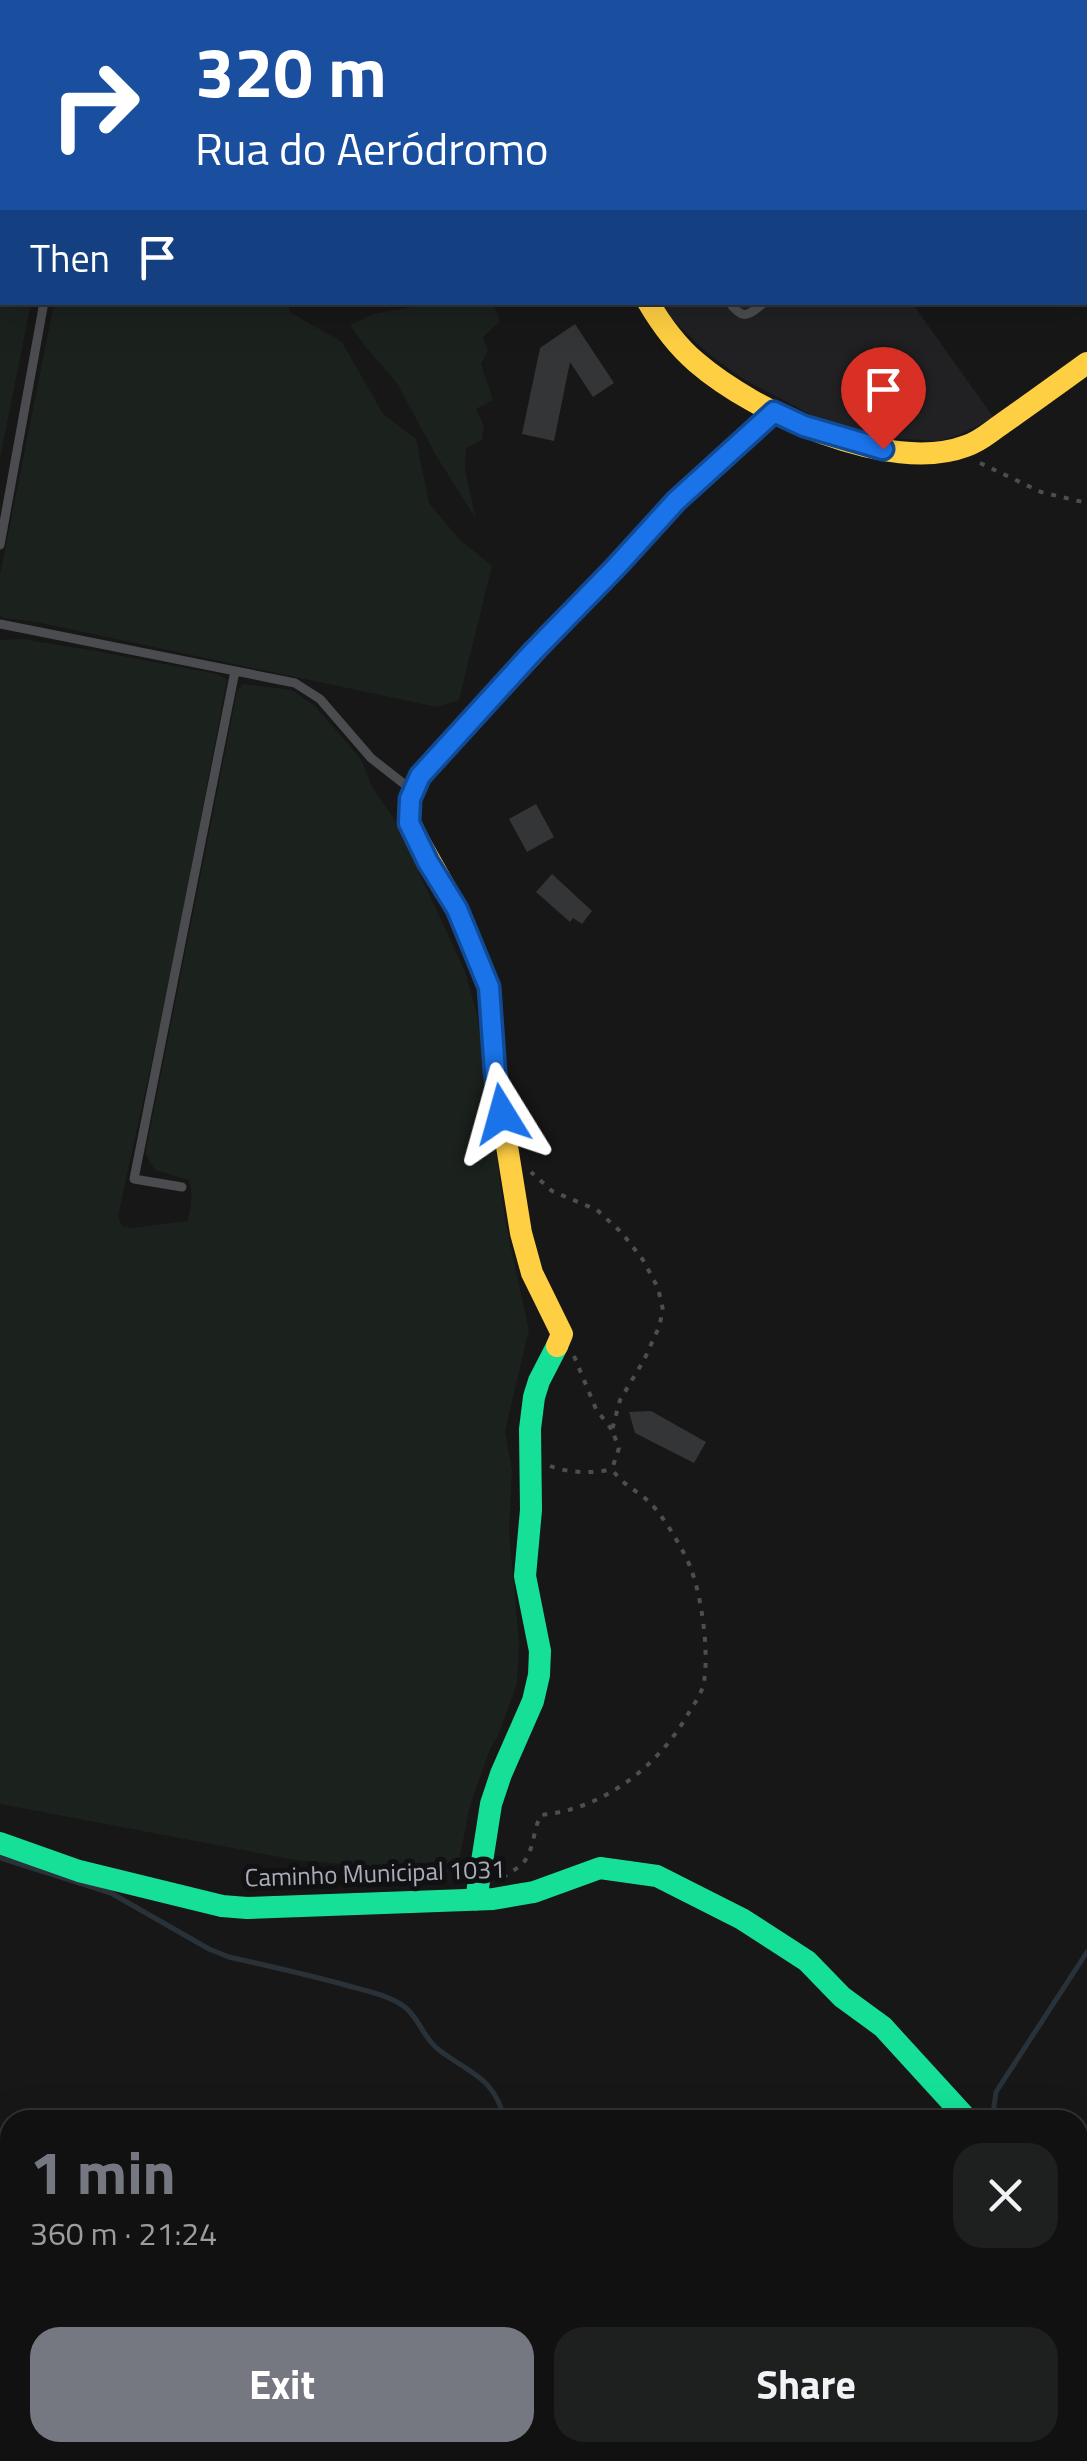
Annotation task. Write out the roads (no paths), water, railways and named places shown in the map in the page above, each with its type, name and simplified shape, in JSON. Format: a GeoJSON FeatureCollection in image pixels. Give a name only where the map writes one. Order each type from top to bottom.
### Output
{"type":"FeatureCollection","features":[{"type":"Feature","properties":{"kind":"street"},"geometry":{"type":"LineString","coordinates":[[650,305],[662,326],[701,366],[774,412],[860,444],[906,454],[944,452],[970,445],[1087,363]]}},
{"type":"Feature","properties":{"kind":"street"},"geometry":{"type":"LineString","coordinates":[[479,1900],[492,1803],[500,1776],[532,1710],[539,1674],[540,1645],[526,1585],[531,1508],[529,1446],[539,1380],[562,1334],[532,1273],[514,1202],[495,1072],[489,987],[457,909],[409,823],[410,799],[420,776],[533,652],[676,501],[774,412]]}},
{"type":"Feature","properties":{"kind":"street","name":"Caminho Municipal 1031"},"geometry":{"type":"LineString","coordinates":[[0,1843],[79,1871],[222,1906],[277,1908],[479,1900],[534,1892],[600,1868],[656,1876],[742,1919],[807,1961],[842,1997],[882,2027],[959,2110]]}},
{"type":"Feature","properties":{"kind":"lane"},"geometry":{"type":"LineString","coordinates":[[0,545],[43,305]]}},
{"type":"Feature","properties":{"kind":"lane"},"geometry":{"type":"LineString","coordinates":[[731,305],[743,316],[760,305]]}},
{"type":"Feature","properties":{"kind":"lane"},"geometry":{"type":"LineString","coordinates":[[0,624],[295,683],[320,699],[370,758],[414,791]]}},
{"type":"Feature","properties":{"kind":"lane"},"geometry":{"type":"LineString","coordinates":[[182,1188],[134,1179],[235,671]]}},
{"type":"Feature","properties":{"kind":"waterway"},"geometry":{"type":"LineString","coordinates":[[0,1858],[111,1893],[229,1957],[394,2000],[411,2013],[434,2046],[488,2085],[502,2110]]}},
{"type":"Feature","properties":{"kind":"waterway"},"geometry":{"type":"LineString","coordinates":[[993,2110],[996,2092],[1087,1952]]}}]}
